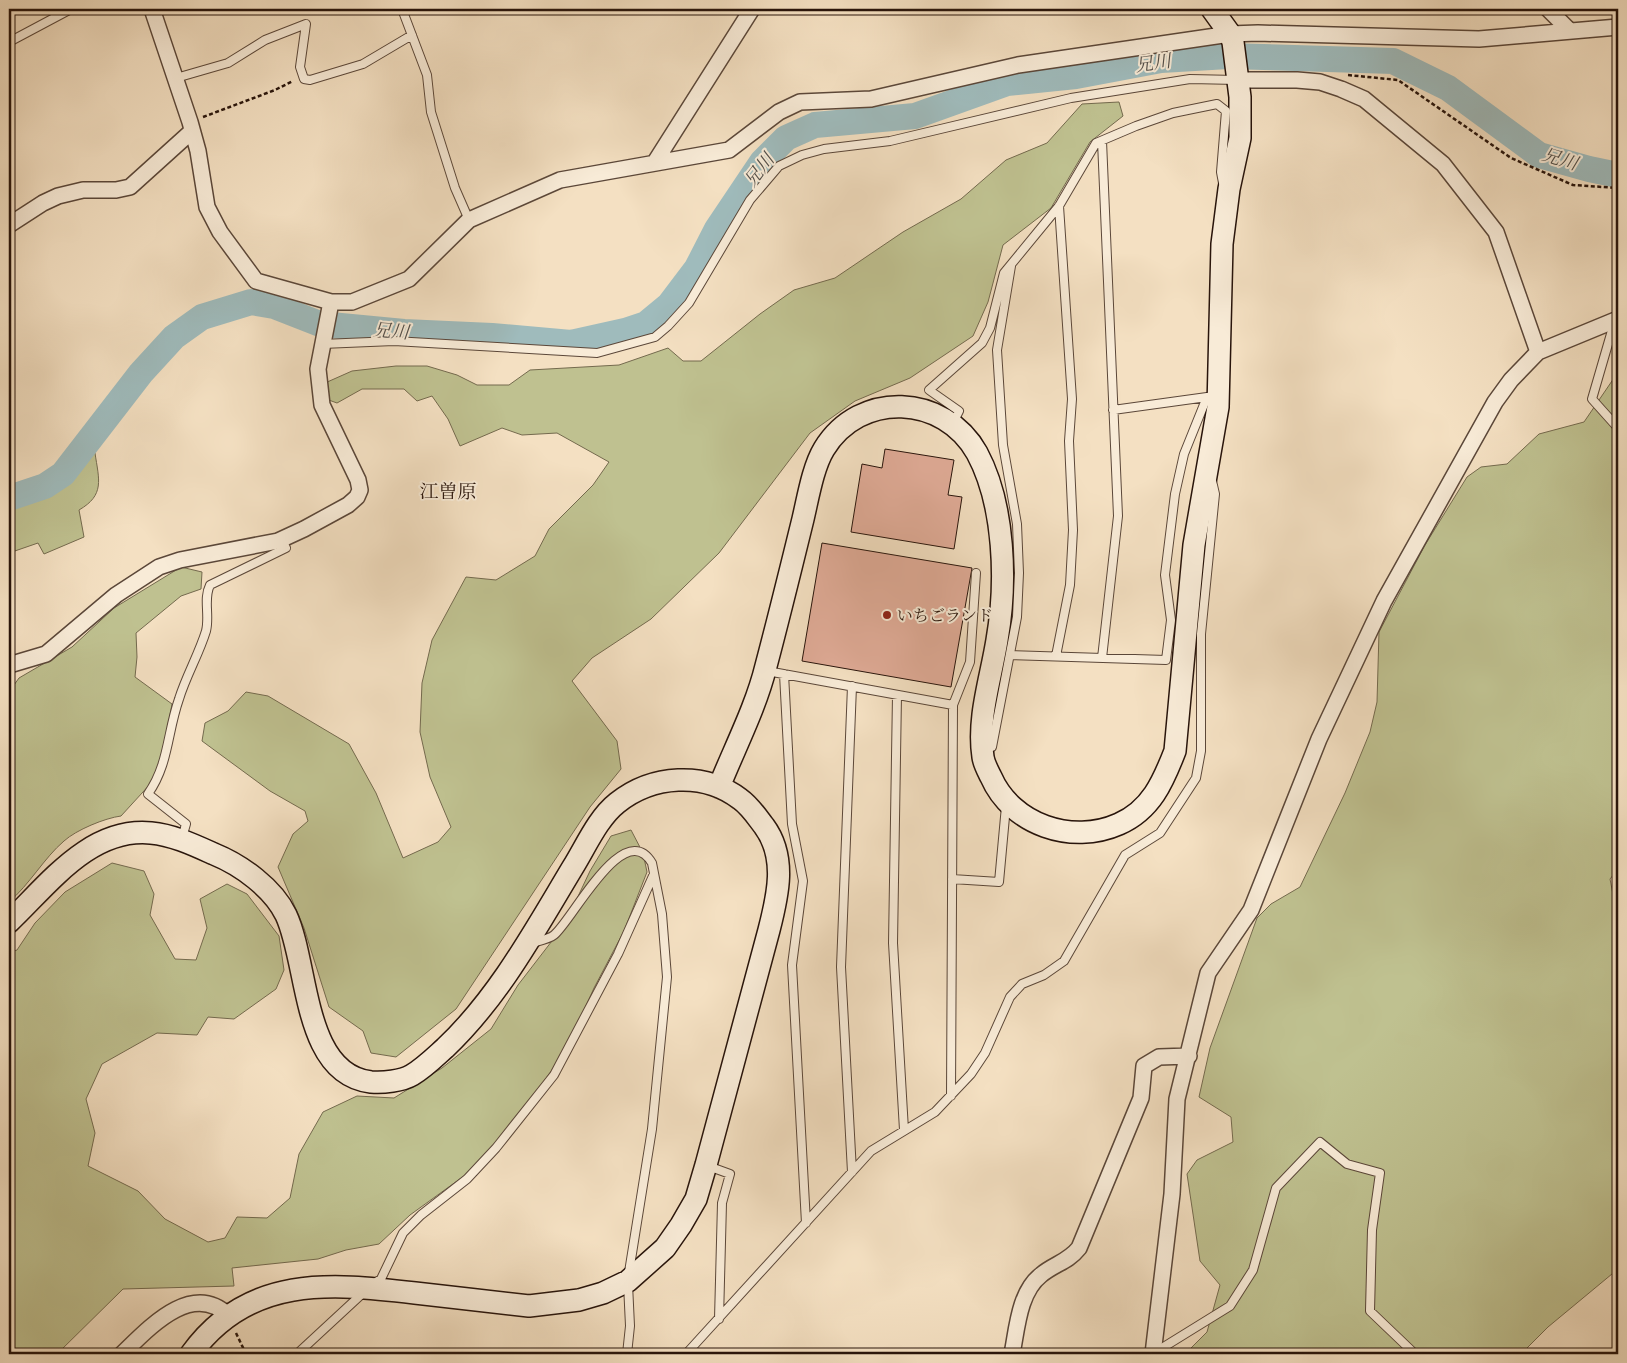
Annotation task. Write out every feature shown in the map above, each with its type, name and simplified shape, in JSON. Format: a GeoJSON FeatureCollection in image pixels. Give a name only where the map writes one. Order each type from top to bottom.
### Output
{"type":"FeatureCollection","features":[{"type":"Feature","properties":{"kind":"street"},"geometry":{"type":"LineString","coordinates":[[152,9],[191,126],[207,207],[220,232],[246,270],[256,281],[329,308],[352,302],[409,279],[469,220],[560,180],[729,150],[779,112],[800,102],[871,99],[1018,65],[1232,38],[1258,33],[1479,39],[1618,27]]}},
{"type":"Feature","properties":{"kind":"street"},"geometry":{"type":"LineString","coordinates":[[655,162],[752,9]]}},
{"type":"Feature","properties":{"kind":"street"},"geometry":{"type":"LineString","coordinates":[[719,787],[775,672],[811,486],[824,449],[842,429],[861,415],[886,407],[910,406],[936,413],[953,423],[970,442],[984,466],[997,516],[1002,560],[1003,604],[983,716],[982,749],[983,759],[998,793],[1021,815],[1045,827],[1070,833],[1100,832],[1122,823],[1144,809],[1163,783],[1175,752],[1178,630],[1208,467],[1222,244],[1229,189],[1240,138],[1239,80],[1232,38],[1212,9]]}},
{"type":"Feature","properties":{"kind":"street"},"geometry":{"type":"LineString","coordinates":[[1548,9],[1570,30]]}},
{"type":"Feature","properties":{"kind":"street"},"geometry":{"type":"LineString","coordinates":[[1239,80],[1320,82],[1364,99],[1444,164],[1496,232],[1538,352]]}},
{"type":"Feature","properties":{"kind":"street"},"geometry":{"type":"LineString","coordinates":[[9,225],[43,203],[58,196],[83,190],[116,190],[130,187],[191,126]]}},
{"type":"Feature","properties":{"kind":"street"},"geometry":{"type":"LineString","coordinates":[[9,665],[46,654],[116,595],[160,567],[180,560],[282,539],[348,505],[357,497],[360,490],[358,480],[322,405],[318,369],[329,308]]}},
{"type":"Feature","properties":{"kind":"street"},"geometry":{"type":"LineString","coordinates":[[1153,1354],[1172,1194],[1177,1099],[1208,973],[1251,910],[1319,739],[1384,601],[1491,410],[1511,380],[1538,352],[1616,320]]}},
{"type":"Feature","properties":{"kind":"street"},"geometry":{"type":"LineString","coordinates":[[9,922],[73,860],[90,847],[107,839],[139,833],[154,834],[181,840],[218,856],[246,871],[267,889],[286,914],[303,972],[312,1018],[326,1053],[344,1072],[361,1081],[380,1083],[411,1076],[466,1028],[506,975],[525,946],[594,832],[615,804],[637,789],[656,782],[694,780],[719,787],[741,799],[769,833],[776,851],[778,895],[696,1200],[666,1248],[628,1281],[603,1293],[580,1300],[528,1306],[368,1288],[314,1286],[286,1291],[264,1297],[229,1316],[191,1354]]}},
{"type":"Feature","properties":{"kind":"street"},"geometry":{"type":"LineString","coordinates":[[1012,1354],[1022,1305],[1034,1280],[1071,1258],[1079,1248],[1141,1098],[1144,1066],[1159,1057],[1189,1056]]}},
{"type":"Feature","properties":{"kind":"street"},"geometry":{"type":"LineString","coordinates":[[122,1354],[150,1327],[184,1305],[208,1303],[221,1308],[229,1316]]}},
{"type":"Feature","properties":{"kind":"lane"},"geometry":{"type":"LineString","coordinates":[[9,42],[72,9]]}},
{"type":"Feature","properties":{"kind":"lane"},"geometry":{"type":"LineString","coordinates":[[402,9],[427,75],[431,112],[455,188],[469,220]]}},
{"type":"Feature","properties":{"kind":"lane"},"geometry":{"type":"LineString","coordinates":[[176,78],[228,63],[265,40],[306,24],[300,67],[304,79],[310,80],[363,64],[412,35]]}},
{"type":"Feature","properties":{"kind":"lane"},"geometry":{"type":"LineString","coordinates":[[321,344],[394,342],[597,353],[655,337],[689,303],[750,200],[779,166],[802,155],[824,148],[890,141],[1070,98],[1190,79],[1239,80]]}},
{"type":"Feature","properties":{"kind":"lane"},"geometry":{"type":"LineString","coordinates":[[953,423],[959,411],[929,390],[982,343],[990,328],[1004,273],[1059,206],[1096,143],[1136,126],[1173,114],[1217,104],[1226,111],[1218,243],[1222,244]]}},
{"type":"Feature","properties":{"kind":"lane"},"geometry":{"type":"LineString","coordinates":[[1102,141],[1118,516],[1102,658]]}},
{"type":"Feature","properties":{"kind":"lane"},"geometry":{"type":"LineString","coordinates":[[1056,656],[1070,585],[1073,530],[1069,441],[1072,399],[1059,206]]}},
{"type":"Feature","properties":{"kind":"lane"},"geometry":{"type":"LineString","coordinates":[[982,749],[992,747],[1017,617],[1020,573],[1017,524],[1003,445],[997,350],[1012,264]]}},
{"type":"Feature","properties":{"kind":"lane"},"geometry":{"type":"LineString","coordinates":[[1616,320],[1592,399],[1618,428]]}},
{"type":"Feature","properties":{"kind":"lane"},"geometry":{"type":"LineString","coordinates":[[1113,410],[1212,396]]}},
{"type":"Feature","properties":{"kind":"lane"},"geometry":{"type":"LineString","coordinates":[[1010,655],[1166,660],[1178,630],[1171,620],[1165,575],[1175,494],[1184,454],[1212,396]]}},
{"type":"Feature","properties":{"kind":"lane"},"geometry":{"type":"LineString","coordinates":[[686,1354],[871,1151],[935,1112],[971,1074],[985,1053],[1010,997],[1022,984],[1044,975],[1064,961],[1125,855],[1160,833],[1196,778],[1201,751],[1201,634],[1215,494],[1208,467]]}},
{"type":"Feature","properties":{"kind":"lane"},"geometry":{"type":"LineString","coordinates":[[181,840],[186,824],[148,794],[161,772],[179,698],[206,630],[208,610],[206,593],[210,585],[286,548],[282,539]]}},
{"type":"Feature","properties":{"kind":"lane"},"geometry":{"type":"LineString","coordinates":[[951,1096],[953,705],[970,662],[976,573]]}},
{"type":"Feature","properties":{"kind":"lane"},"geometry":{"type":"LineString","coordinates":[[806,1223],[792,965],[803,881],[792,824],[775,672],[953,705]]}},
{"type":"Feature","properties":{"kind":"lane"},"geometry":{"type":"LineString","coordinates":[[852,686],[841,966],[852,1172]]}},
{"type":"Feature","properties":{"kind":"lane"},"geometry":{"type":"LineString","coordinates":[[897,694],[893,943],[904,1130]]}},
{"type":"Feature","properties":{"kind":"lane"},"geometry":{"type":"LineString","coordinates":[[952,879],[999,882],[1006,801]]}},
{"type":"Feature","properties":{"kind":"lane"},"geometry":{"type":"LineString","coordinates":[[525,946],[554,936],[574,912],[600,873],[612,861],[628,853],[640,851],[648,855],[652,862],[653,876],[662,914],[667,976],[652,1129],[628,1281],[630,1326],[627,1354]]}},
{"type":"Feature","properties":{"kind":"lane"},"geometry":{"type":"LineString","coordinates":[[297,1354],[340,1317],[368,1288],[381,1279],[403,1233],[421,1214],[466,1179],[496,1148],[554,1075],[618,954],[653,876]]}},
{"type":"Feature","properties":{"kind":"lane"},"geometry":{"type":"LineString","coordinates":[[1153,1354],[1230,1306],[1253,1270],[1276,1188],[1320,1142],[1347,1164],[1380,1173],[1372,1230],[1370,1311],[1415,1354]]}},
{"type":"Feature","properties":{"kind":"lane"},"geometry":{"type":"LineString","coordinates":[[706,1165],[730,1174],[722,1203],[719,1319]]}},
{"type":"Feature","properties":{"kind":"path"},"geometry":{"type":"LineString","coordinates":[[1320,82],[1340,74],[1398,80],[1511,158],[1574,186],[1618,188]]}},
{"type":"Feature","properties":{"kind":"path"},"geometry":{"type":"LineString","coordinates":[[191,126],[303,76]]}},
{"type":"Feature","properties":{"kind":"path"},"geometry":{"type":"LineString","coordinates":[[229,1316],[246,1354]]}},
{"type":"Feature","properties":{"kind":"green space"},"geometry":{"type":"Polygon","coordinates":[[[1119,102],[1123,116],[1090,142],[1051,208],[1003,245],[988,302],[973,336],[910,378],[855,401],[810,433],[719,553],[651,619],[592,658],[572,681],[617,741],[621,769],[590,807],[456,1009],[396,1057],[371,1053],[363,1031],[329,1007],[304,928],[278,867],[293,834],[308,821],[305,811],[270,791],[202,741],[205,723],[228,711],[246,692],[268,696],[349,744],[376,793],[403,858],[438,842],[451,827],[430,777],[420,732],[422,683],[432,640],[466,577],[496,580],[535,556],[549,529],[593,485],[609,462],[557,433],[522,435],[502,428],[460,446],[448,419],[432,396],[417,401],[404,389],[362,389],[337,403],[326,399],[325,383],[352,371],[396,366],[427,366],[457,375],[477,385],[509,385],[530,370],[619,365],[668,348],[683,361],[701,361],[760,314],[794,290],[835,278],[903,232],[961,199],[1006,160],[1047,143],[1082,104],[1119,102]]]}},
{"type":"Feature","properties":{"kind":"green space"},"geometry":{"type":"Polygon","coordinates":[[[1618,365],[1618,869],[1610,879],[1618,920],[1618,1269],[1548,1327],[1527,1348],[1529,1354],[1185,1354],[1207,1332],[1220,1285],[1200,1261],[1187,1174],[1197,1160],[1233,1142],[1231,1117],[1199,1097],[1210,1048],[1257,918],[1271,904],[1300,887],[1345,793],[1370,732],[1377,702],[1379,632],[1425,545],[1467,477],[1481,467],[1507,464],[1539,434],[1584,422],[1614,378],[1618,365]]]}},
{"type":"Feature","properties":{"kind":"green space"},"geometry":{"type":"Polygon","coordinates":[[[95,453],[99,479],[97,492],[93,499],[79,510],[84,537],[44,554],[38,543],[9,553],[9,506],[35,499],[67,482],[84,456],[95,453]]]}},
{"type":"Feature","properties":{"kind":"green space"},"geometry":{"type":"Polygon","coordinates":[[[181,567],[202,572],[201,589],[181,596],[136,633],[137,657],[135,677],[172,704],[164,749],[153,781],[121,816],[91,825],[64,841],[9,902],[9,692],[19,678],[72,647],[114,608],[181,567]]]}},
{"type":"Feature","properties":{"kind":"green space"},"geometry":{"type":"Polygon","coordinates":[[[631,830],[643,853],[647,872],[624,931],[594,988],[566,1050],[503,1139],[464,1176],[410,1215],[379,1244],[346,1250],[318,1259],[232,1268],[234,1286],[123,1289],[57,1354],[9,1354],[9,953],[17,950],[35,923],[65,892],[112,863],[144,871],[154,894],[150,915],[175,959],[196,960],[207,928],[200,899],[227,884],[247,894],[279,936],[284,970],[276,989],[234,1019],[208,1017],[197,1035],[157,1033],[102,1064],[86,1099],[95,1133],[88,1166],[138,1191],[165,1219],[208,1242],[225,1238],[237,1217],[267,1218],[290,1198],[299,1154],[323,1112],[357,1096],[394,1098],[442,1068],[491,1029],[518,985],[565,924],[590,871],[611,836],[631,830]]]}},
{"type":"Feature","properties":{"kind":"building"},"geometry":{"type":"Polygon","coordinates":[[[885,449],[954,460],[948,495],[962,497],[954,549],[851,532],[862,464],[882,468],[885,449]]]}},
{"type":"Feature","properties":{"kind":"building","name":"いちごランド"},"geometry":{"type":"Polygon","coordinates":[[[822,543],[972,568],[951,687],[802,661],[822,543]]]}},
{"type":"Feature","properties":{"kind":"waterway","name":"兄川"},"geometry":{"type":"LineString","coordinates":[[9,498],[45,486],[63,474],[141,373],[174,337],[202,317],[251,302],[274,306],[320,324],[404,332],[492,336],[571,343],[625,331],[646,324],[669,305],[697,268],[717,229],[762,162],[786,138],[815,125],[915,116],[1007,83],[1076,76],[1161,60],[1228,56],[1393,61],[1448,88],[1539,155],[1618,175]]}},
{"type":"Feature","properties":{"kind":"place","name":"いちごランド"},"geometry":{"type":"Point","coordinates":[887,615]}},
{"type":"Feature","properties":{"kind":"district","name":"江曽原"},"geometry":{"type":"Point","coordinates":[448,491]}}]}
